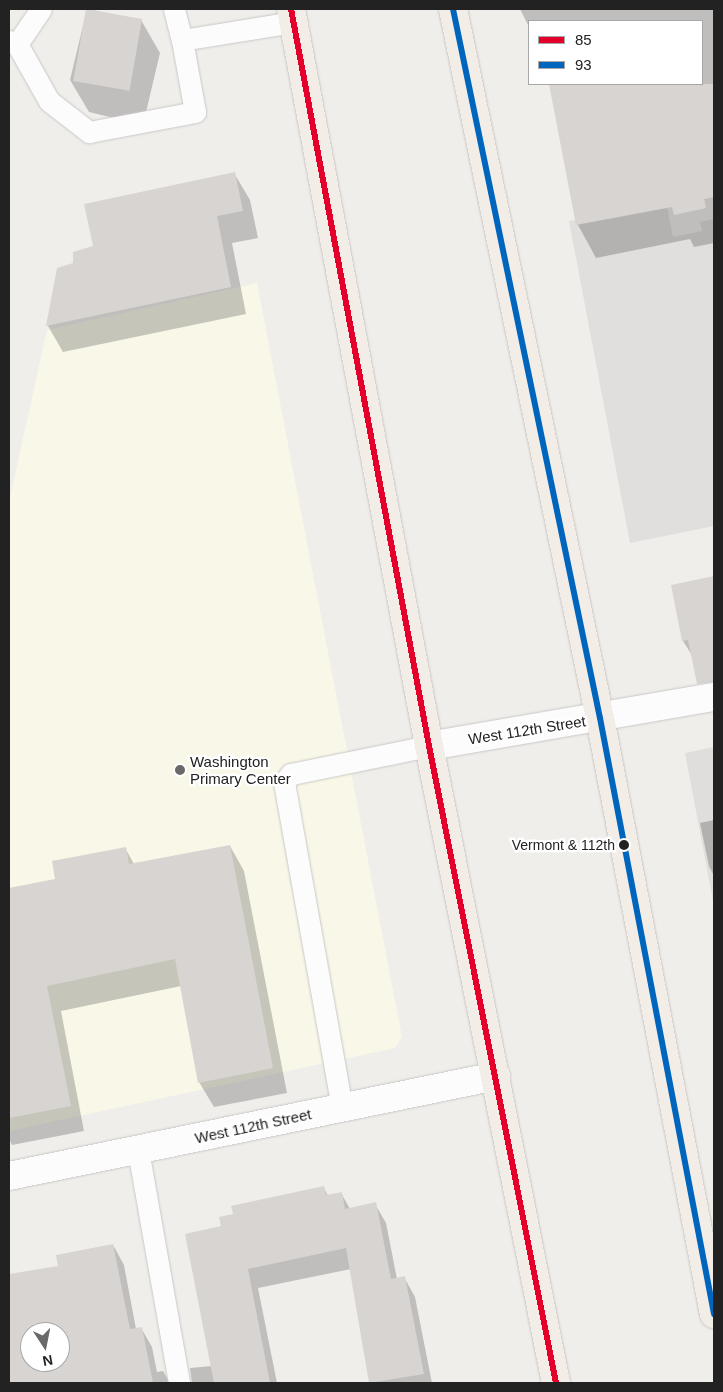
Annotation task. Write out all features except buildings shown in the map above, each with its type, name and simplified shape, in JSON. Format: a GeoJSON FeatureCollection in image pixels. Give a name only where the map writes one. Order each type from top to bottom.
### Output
{"type":"FeatureCollection","features":[{"type":"Feature","properties":{"kind":"main road"},"geometry":{"type":"LineString","coordinates":[[453,9],[600,718],[714,1314]]}},
{"type":"Feature","properties":{"kind":"main road"},"geometry":{"type":"LineString","coordinates":[[292,15],[429,746],[556,1383]]}},
{"type":"Feature","properties":{"kind":"street","name":"West 112th Street"},"geometry":{"type":"LineString","coordinates":[[429,746],[714,697]]}},
{"type":"Feature","properties":{"kind":"street","name":"West 112th Street"},"geometry":{"type":"LineString","coordinates":[[9,1176],[496,1076]]}},
{"type":"Feature","properties":{"kind":"lane"},"geometry":{"type":"LineString","coordinates":[[41,9],[13,42],[49,102],[89,132],[195,112],[182,40],[174,9]]}},
{"type":"Feature","properties":{"kind":"lane"},"geometry":{"type":"LineString","coordinates":[[182,40],[292,15]]}},
{"type":"Feature","properties":{"kind":"lane"},"geometry":{"type":"LineString","coordinates":[[342,1108],[284,782],[291,774],[429,746]]}},
{"type":"Feature","properties":{"kind":"lane"},"geometry":{"type":"LineString","coordinates":[[138,1150],[180,1383]]}},
{"type":"Feature","properties":{"kind":"shaded area"},"geometry":{"type":"Polygon","coordinates":[[[666,202],[673,237],[702,231],[700,222],[714,219],[714,526],[630,543],[569,221],[666,202]]]}},
{"type":"Feature","properties":{"kind":"shaded area","name":"Washington Primary Center"},"geometry":{"type":"Polygon","coordinates":[[[257,283],[402,1037],[395,1048],[9,1131],[9,502],[47,330],[257,283]]]}},
{"type":"Feature","properties":{"kind":"shaded area"},"geometry":{"type":"Polygon","coordinates":[[[714,747],[714,906],[685,753],[714,747]]]}},
{"type":"Feature","properties":{"kind":"transit line","name":"85"},"geometry":{"type":"LineString","coordinates":[[291,9],[429,746],[556,1383]]}},
{"type":"Feature","properties":{"kind":"transit line","name":"93"},"geometry":{"type":"LineString","coordinates":[[453,9],[600,718],[714,1314]]}},
{"type":"Feature","properties":{"kind":"place","name":"Washington Primary Center"},"geometry":{"type":"Point","coordinates":[180,770]}},
{"type":"Feature","properties":{"kind":"place","name":"Vermont & 112th"},"geometry":{"type":"Point","coordinates":[624,845]}}]}
